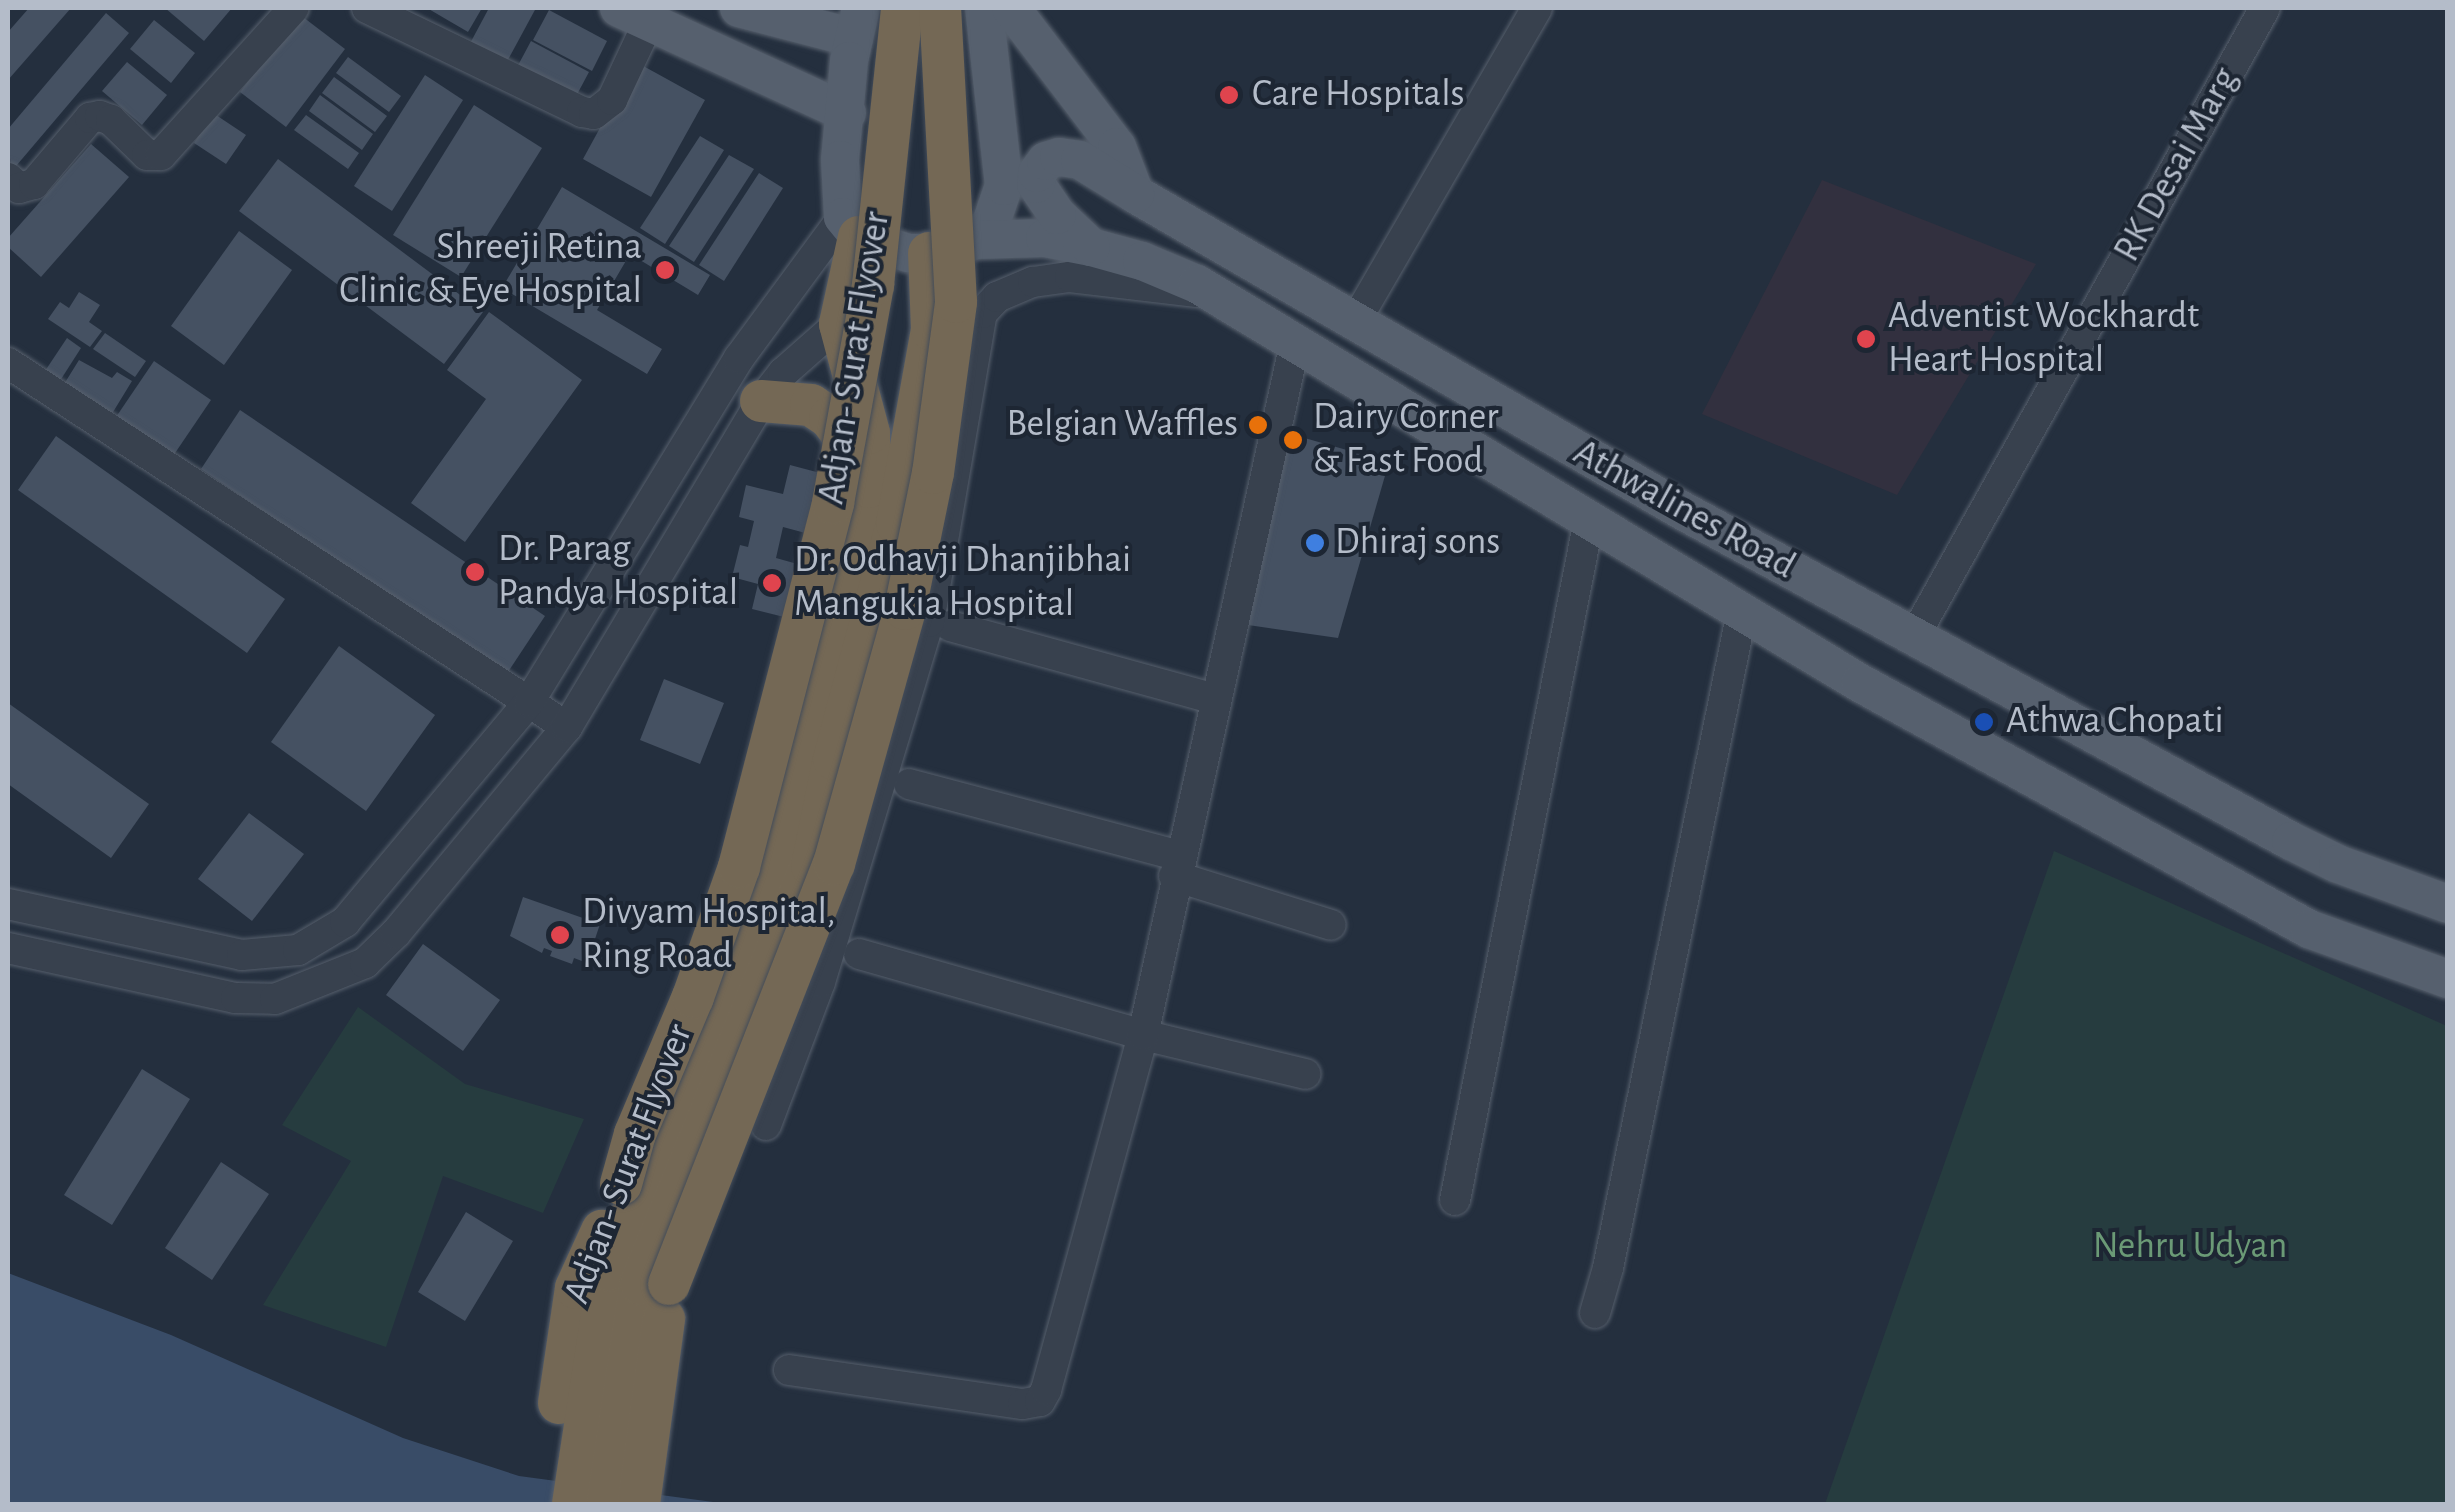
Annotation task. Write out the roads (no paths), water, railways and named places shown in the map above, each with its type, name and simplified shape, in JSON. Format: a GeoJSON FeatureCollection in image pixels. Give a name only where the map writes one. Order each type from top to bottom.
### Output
{"type":"FeatureCollection","features":[{"type":"Feature","properties":{"kind":"highway","name":"Adjan- Surat Flyover"},"geometry":{"type":"LineString","coordinates":[[545,1504],[576,1288],[621,1184],[635,1134],[693,998],[740,867],[833,503],[872,284],[902,8]]}},
{"type":"Feature","properties":{"kind":"highway","name":"Adjan- Surat Flyover"},"geometry":{"type":"LineString","coordinates":[[640,1504],[669,1284],[834,864],[905,608],[932,473],[956,302],[940,8]]}},
{"type":"Feature","properties":{"kind":"highway"},"geometry":{"type":"LineString","coordinates":[[608,1504],[622,1300],[618,1246],[764,892],[803,760],[868,486],[869,433],[840,324],[851,227]]}},
{"type":"Feature","properties":{"kind":"highway"},"geometry":{"type":"LineString","coordinates":[[572,1504],[622,1300],[641,1284],[812,866],[834,759],[897,524],[932,330],[919,253]]}},
{"type":"Feature","properties":{"kind":"highway"},"geometry":{"type":"LineString","coordinates":[[761,402],[811,405],[830,418],[862,455],[868,486]]}},
{"type":"Feature","properties":{"kind":"main road"},"geometry":{"type":"LineString","coordinates":[[739,8],[858,22],[840,160],[851,227],[919,253]]}},
{"type":"Feature","properties":{"kind":"main road"},"geometry":{"type":"LineString","coordinates":[[977,240],[991,223],[1004,186],[984,8]]}},
{"type":"Feature","properties":{"kind":"main road"},"geometry":{"type":"LineString","coordinates":[[1011,8],[1118,148],[1135,194]]}},
{"type":"Feature","properties":{"kind":"main road"},"geometry":{"type":"LineString","coordinates":[[634,15],[847,113]]}},
{"type":"Feature","properties":{"kind":"main road","name":"Athwalines Road"},"geometry":{"type":"LineString","coordinates":[[1091,247],[1057,215],[1036,184],[1037,173],[1046,161],[1059,157],[1080,160],[1683,511],[2298,844],[2448,904]]}},
{"type":"Feature","properties":{"kind":"main road","name":"Athwalines Road"},"geometry":{"type":"LineString","coordinates":[[919,253],[977,240],[1045,238],[1142,260],[1213,294],[1860,683],[2309,929],[2448,979]]}},
{"type":"Feature","properties":{"kind":"street"},"geometry":{"type":"LineString","coordinates":[[8,178],[19,188],[34,184],[90,118],[100,116],[112,120],[147,155],[161,155],[294,8]]}},
{"type":"Feature","properties":{"kind":"street"},"geometry":{"type":"LineString","coordinates":[[367,8],[582,112],[594,114],[612,100],[634,15]]}},
{"type":"Feature","properties":{"kind":"street"},"geometry":{"type":"LineString","coordinates":[[1355,322],[1537,8]]}},
{"type":"Feature","properties":{"kind":"street","name":"RK Desai Marg"},"geometry":{"type":"LineString","coordinates":[[1914,636],[2264,8]]}},
{"type":"Feature","properties":{"kind":"street"},"geometry":{"type":"LineString","coordinates":[[8,904],[217,952],[271,955],[298,950],[322,939],[356,910],[529,702],[739,358],[851,227]]}},
{"type":"Feature","properties":{"kind":"street"},"geometry":{"type":"LineString","coordinates":[[8,948],[236,998],[275,1000],[325,983],[365,963],[396,932],[567,727],[761,402],[784,373],[919,253]]}},
{"type":"Feature","properties":{"kind":"street"},"geometry":{"type":"LineString","coordinates":[[766,1125],[820,982],[929,622],[982,314],[998,297],[1032,282],[1070,277],[1213,294]]}},
{"type":"Feature","properties":{"kind":"street"},"geometry":{"type":"LineString","coordinates":[[788,1370],[1023,1404],[1040,1401],[1142,1036],[1176,866],[1295,343]]}},
{"type":"Feature","properties":{"kind":"street"},"geometry":{"type":"LineString","coordinates":[[8,363],[567,727]]}},
{"type":"Feature","properties":{"kind":"street"},"geometry":{"type":"LineString","coordinates":[[1455,1200],[1589,520]]}},
{"type":"Feature","properties":{"kind":"street"},"geometry":{"type":"LineString","coordinates":[[1594,1313],[1608,1268],[1742,612]]}},
{"type":"Feature","properties":{"kind":"street"},"geometry":{"type":"LineString","coordinates":[[950,626],[1215,699]]}},
{"type":"Feature","properties":{"kind":"street"},"geometry":{"type":"LineString","coordinates":[[910,784],[1176,866],[1331,924]]}},
{"type":"Feature","properties":{"kind":"street"},"geometry":{"type":"LineString","coordinates":[[860,954],[1142,1036],[1306,1074]]}},
{"type":"Feature","properties":{"kind":"water"},"geometry":{"type":"Polygon","coordinates":[[[8,1273],[171,1335],[403,1438],[519,1476],[728,1504],[8,1504],[8,1273]]]}},
{"type":"Feature","properties":{"kind":"place","name":"Care Hospitals"},"geometry":{"type":"Point","coordinates":[1229,95]}},
{"type":"Feature","properties":{"kind":"place","name":"Shreeji Retina Clinic & Eye Hospital"},"geometry":{"type":"Point","coordinates":[665,270]}},
{"type":"Feature","properties":{"kind":"place","name":"Adventist Wockhardt Heart Hospital"},"geometry":{"type":"Point","coordinates":[1866,339]}},
{"type":"Feature","properties":{"kind":"place","name":"Belgian Waffles"},"geometry":{"type":"Point","coordinates":[1258,425]}},
{"type":"Feature","properties":{"kind":"place","name":"Dairy Corner & Fast Food"},"geometry":{"type":"Point","coordinates":[1293,440]}},
{"type":"Feature","properties":{"kind":"place","name":"Dhiraj sons"},"geometry":{"type":"Point","coordinates":[1315,543]}},
{"type":"Feature","properties":{"kind":"place","name":"Dr. Parag Pandya Hospital"},"geometry":{"type":"Point","coordinates":[475,572]}},
{"type":"Feature","properties":{"kind":"place","name":"Dr. Odhavji Dhanjibhai Mangukia Hospital"},"geometry":{"type":"Point","coordinates":[772,583]}},
{"type":"Feature","properties":{"kind":"place","name":"Athwa Chopati"},"geometry":{"type":"Point","coordinates":[1984,722]}},
{"type":"Feature","properties":{"kind":"place","name":"Divyam Hospital, Ring Road"},"geometry":{"type":"Point","coordinates":[560,935]}},
{"type":"Feature","properties":{"kind":"park label","name":"Nehru Udyan"},"geometry":{"type":"Point","coordinates":[2190,1247]}}]}
